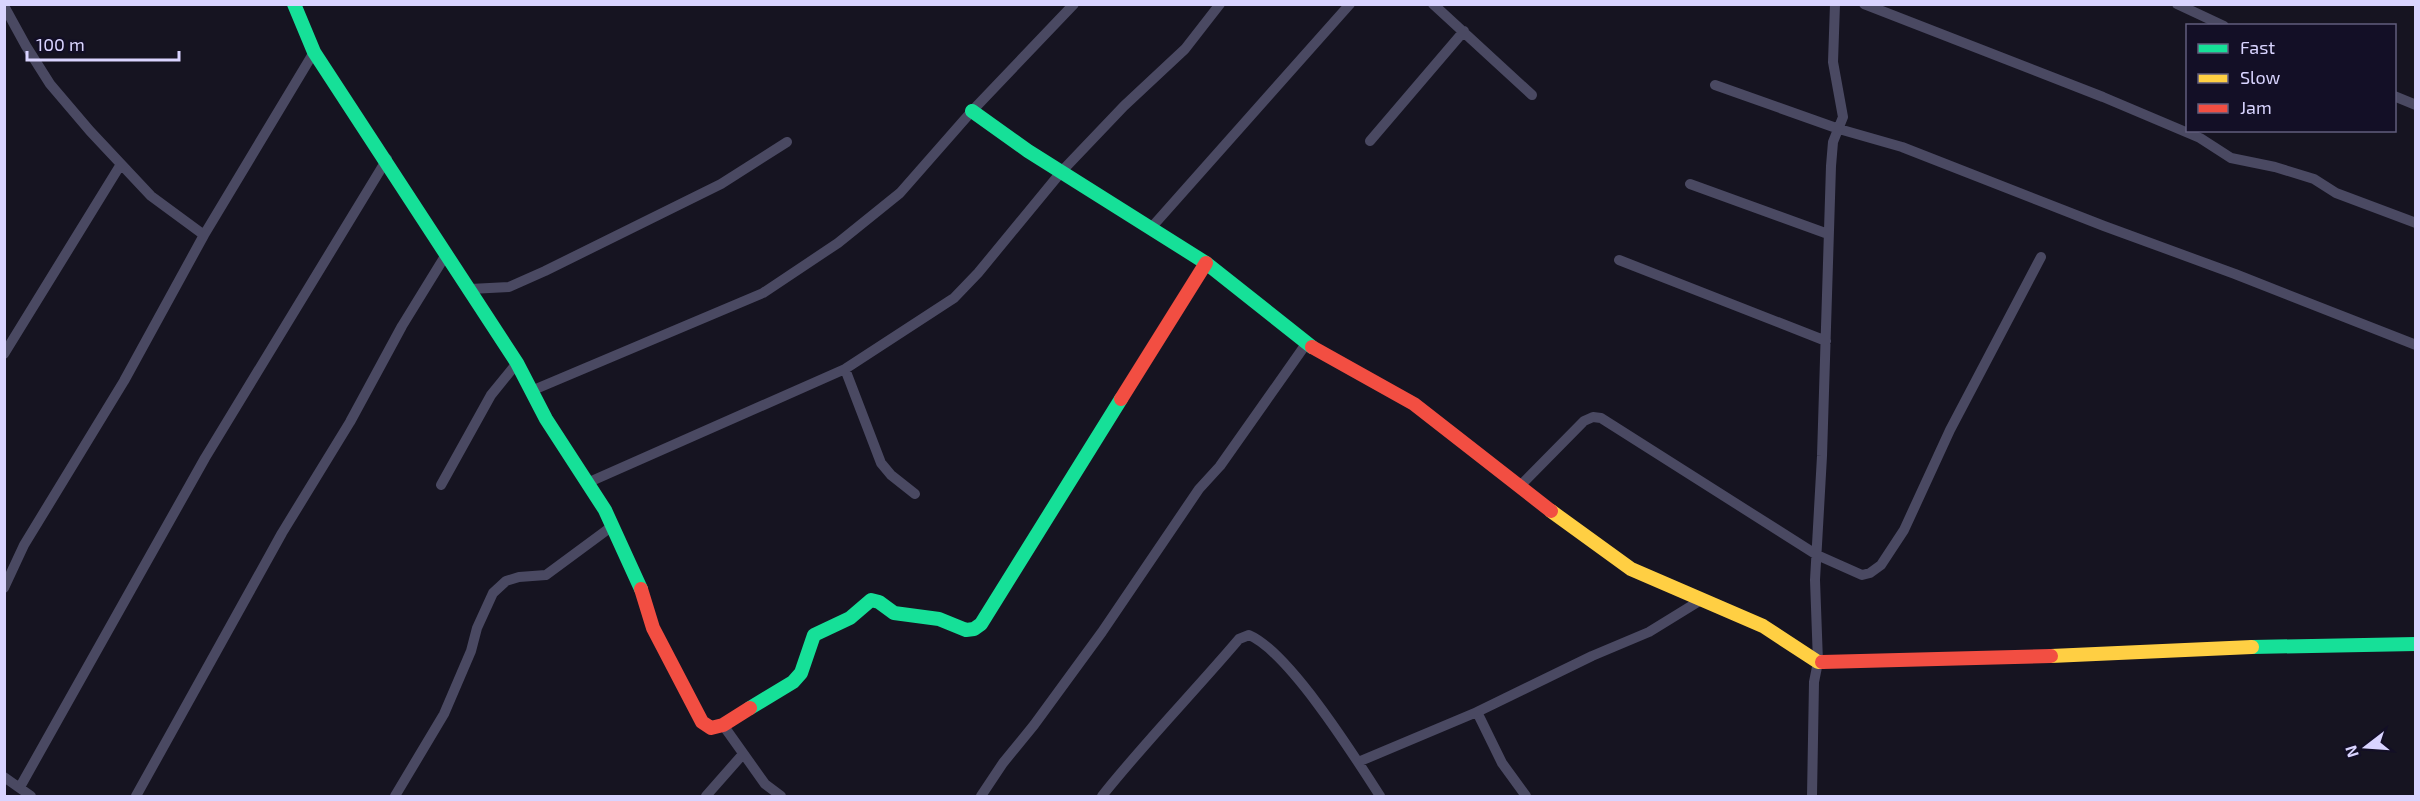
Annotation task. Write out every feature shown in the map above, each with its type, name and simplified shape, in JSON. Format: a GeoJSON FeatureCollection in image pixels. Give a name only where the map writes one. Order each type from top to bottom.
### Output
{"type":"FeatureCollection","features":[{"type":"Feature","properties":{"kind":"street"},"geometry":{"type":"LineString","coordinates":[[294,4],[314,51],[387,159],[517,363],[546,419],[605,510],[638,581],[652,628],[696,712],[702,722],[711,728],[723,725],[793,682],[801,673],[808,646],[814,635],[850,618],[871,600],[879,602],[894,613],[939,619],[966,630],[974,629],[981,624],[1206,264]]}},
{"type":"Feature","properties":{"kind":"street"},"geometry":{"type":"LineString","coordinates":[[531,391],[763,293],[838,243],[900,193],[972,111],[1074,4]]}},
{"type":"Feature","properties":{"kind":"street"},"geometry":{"type":"LineString","coordinates":[[587,483],[845,369],[954,298],[978,273],[1062,171],[1124,106],[1185,49],[1220,4]]}},
{"type":"Feature","properties":{"kind":"street"},"geometry":{"type":"LineString","coordinates":[[1151,228],[1350,4]]}},
{"type":"Feature","properties":{"kind":"street"},"geometry":{"type":"LineString","coordinates":[[1432,4],[1532,95]]}},
{"type":"Feature","properties":{"kind":"street"},"geometry":{"type":"LineString","coordinates":[[1812,796],[1814,682],[1818,662],[1817,555],[1828,234],[1833,142],[1843,117],[1833,62],[1835,4]]}},
{"type":"Feature","properties":{"kind":"street"},"geometry":{"type":"LineString","coordinates":[[1864,4],[2103,97],[2200,138],[2231,158],[2275,167],[2314,179],[2336,192],[2415,223]]}},
{"type":"Feature","properties":{"kind":"street"},"geometry":{"type":"LineString","coordinates":[[2177,4],[2220,24]]}},
{"type":"Feature","properties":{"kind":"street"},"geometry":{"type":"LineString","coordinates":[[4,6],[50,84],[151,196],[204,235]]}},
{"type":"Feature","properties":{"kind":"street"},"geometry":{"type":"LineString","coordinates":[[1370,141],[1464,31]]}},
{"type":"Feature","properties":{"kind":"street"},"geometry":{"type":"LineString","coordinates":[[4,588],[24,545],[124,381],[204,235],[314,51]]}},
{"type":"Feature","properties":{"kind":"street"},"geometry":{"type":"LineString","coordinates":[[1715,85],[1839,129],[1911,150],[2415,345]]}},
{"type":"Feature","properties":{"kind":"street"},"geometry":{"type":"LineString","coordinates":[[2396,97],[2415,105]]}},
{"type":"Feature","properties":{"kind":"street"},"geometry":{"type":"LineString","coordinates":[[972,111],[1206,264],[1306,344],[1414,404],[1631,569],[1763,626],[1818,662],[1994,659],[2288,645],[2415,644]]}},
{"type":"Feature","properties":{"kind":"street"},"geometry":{"type":"LineString","coordinates":[[470,289],[509,286],[545,271],[721,184],[787,142]]}},
{"type":"Feature","properties":{"kind":"street"},"geometry":{"type":"LineString","coordinates":[[20,788],[206,458],[387,159]]}},
{"type":"Feature","properties":{"kind":"street"},"geometry":{"type":"LineString","coordinates":[[4,354],[121,164]]}},
{"type":"Feature","properties":{"kind":"street"},"geometry":{"type":"LineString","coordinates":[[1690,184],[1828,234]]}},
{"type":"Feature","properties":{"kind":"street"},"geometry":{"type":"LineString","coordinates":[[136,796],[282,533],[350,422],[402,326],[447,253]]}},
{"type":"Feature","properties":{"kind":"street"},"geometry":{"type":"LineString","coordinates":[[1520,486],[1584,421],[1593,417],[1600,418],[1817,555],[1862,575],[1870,573],[1881,565],[1904,530],[1950,430],[2041,257]]}},
{"type":"Feature","properties":{"kind":"street"},"geometry":{"type":"LineString","coordinates":[[1619,260],[1826,341]]}},
{"type":"Feature","properties":{"kind":"street"},"geometry":{"type":"LineString","coordinates":[[981,796],[1003,763],[1034,725],[1102,632],[1198,489],[1220,466],[1306,344]]}},
{"type":"Feature","properties":{"kind":"street"},"geometry":{"type":"LineString","coordinates":[[441,485],[491,395],[517,363]]}},
{"type":"Feature","properties":{"kind":"street"},"geometry":{"type":"LineString","coordinates":[[845,369],[881,463],[891,475],[915,494]]}},
{"type":"Feature","properties":{"kind":"street"},"geometry":{"type":"LineString","coordinates":[[395,796],[444,714],[493,593],[506,581],[519,577],[546,575],[611,527]]}},
{"type":"Feature","properties":{"kind":"street"},"geometry":{"type":"LineString","coordinates":[[1358,762],[1477,712],[1592,656],[1649,632],[1701,600]]}},
{"type":"Feature","properties":{"kind":"street"},"geometry":{"type":"LineString","coordinates":[[1102,796],[1134,756],[1193,693],[1239,639],[1249,635],[1260,640],[1294,673],[1380,796]]}},
{"type":"Feature","properties":{"kind":"street"},"geometry":{"type":"LineString","coordinates":[[1477,712],[1502,763],[1526,796]]}},
{"type":"Feature","properties":{"kind":"street"},"geometry":{"type":"LineString","coordinates":[[723,725],[765,784],[782,796]]}},
{"type":"Feature","properties":{"kind":"street"},"geometry":{"type":"LineString","coordinates":[[706,796],[743,754]]}},
{"type":"Feature","properties":{"kind":"street"},"geometry":{"type":"LineString","coordinates":[[4,777],[31,796]]}},
{"type":"Feature","properties":{"kind":"traffic: fast"},"geometry":{"type":"LineString","coordinates":[[294,4],[314,52],[517,363],[546,419],[605,510],[641,589]]}},
{"type":"Feature","properties":{"kind":"traffic: fast"},"geometry":{"type":"LineString","coordinates":[[972,111],[1028,151],[1206,263],[1312,347]]}},
{"type":"Feature","properties":{"kind":"traffic: fast"},"geometry":{"type":"LineString","coordinates":[[750,708],[793,682],[801,673],[814,635],[850,618],[871,600],[879,602],[894,613],[939,619],[966,630],[974,629],[981,624],[1121,399]]}},
{"type":"Feature","properties":{"kind":"traffic: fast"},"geometry":{"type":"LineString","coordinates":[[2252,647],[2416,644]]}},
{"type":"Feature","properties":{"kind":"traffic: slow"},"geometry":{"type":"LineString","coordinates":[[1551,511],[1631,569],[1763,626],[1818,662],[1822,662]]}},
{"type":"Feature","properties":{"kind":"traffic: slow"},"geometry":{"type":"LineString","coordinates":[[2051,656],[2252,647]]}},
{"type":"Feature","properties":{"kind":"traffic: jam"},"geometry":{"type":"LineString","coordinates":[[1121,399],[1206,263]]}},
{"type":"Feature","properties":{"kind":"traffic: jam"},"geometry":{"type":"LineString","coordinates":[[1312,347],[1414,404],[1551,511]]}},
{"type":"Feature","properties":{"kind":"traffic: jam"},"geometry":{"type":"LineString","coordinates":[[641,589],[653,628],[702,722],[711,728],[723,725],[750,708]]}},
{"type":"Feature","properties":{"kind":"traffic: jam"},"geometry":{"type":"LineString","coordinates":[[1822,662],[2051,656]]}}]}
